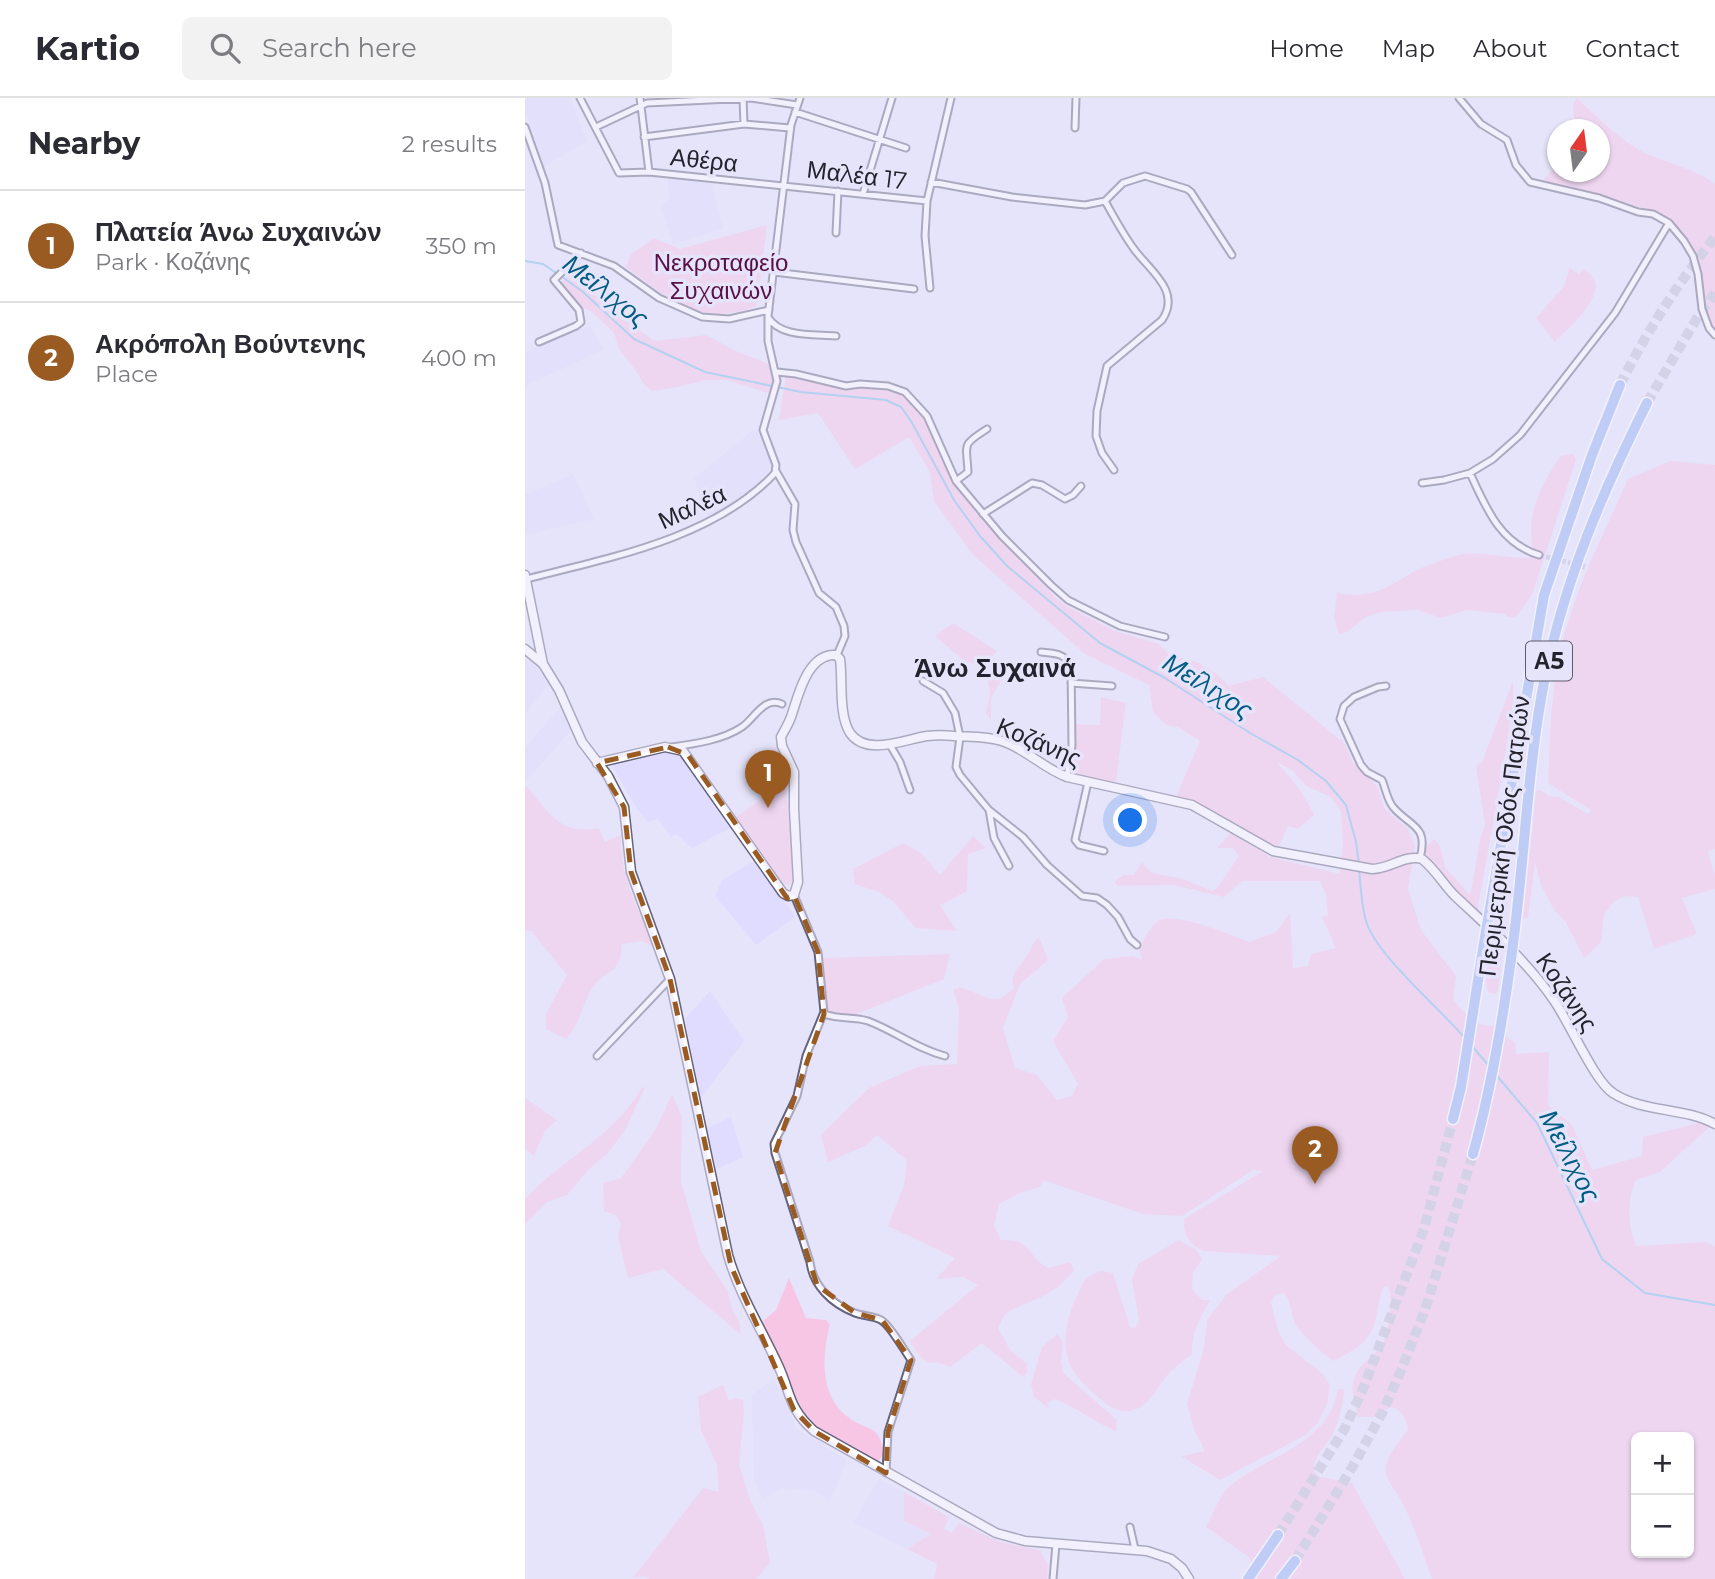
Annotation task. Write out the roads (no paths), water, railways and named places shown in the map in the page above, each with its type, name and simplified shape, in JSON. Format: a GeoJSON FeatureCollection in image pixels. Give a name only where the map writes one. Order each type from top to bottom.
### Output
{"type":"FeatureCollection","features":[{"type":"Feature","properties":{"kind":"highway","name":"Περιμετρική Οδός Πατρών"},"geometry":{"type":"LineString","coordinates":[[1453,1119],[1544,595],[1592,455],[1620,385]]}},
{"type":"Feature","properties":{"kind":"highway","name":"Περιμετρική Οδός Πατρών"},"geometry":{"type":"LineString","coordinates":[[1473,1154],[1493,1077],[1506,1000],[1538,718],[1554,640],[1571,576],[1590,524],[1647,403]]}},
{"type":"Feature","properties":{"kind":"highway"},"geometry":{"type":"LineString","coordinates":[[1248,1579],[1278,1535]]}},
{"type":"Feature","properties":{"kind":"highway"},"geometry":{"type":"LineString","coordinates":[[1281,1579],[1295,1561]]}},
{"type":"Feature","properties":{"kind":"street"},"geometry":{"type":"LineString","coordinates":[[580,98],[596,127],[641,101],[743,98],[797,105]]}},
{"type":"Feature","properties":{"kind":"street"},"geometry":{"type":"LineString","coordinates":[[743,98],[744,124]]}},
{"type":"Feature","properties":{"kind":"street"},"geometry":{"type":"LineString","coordinates":[[800,98],[790,128],[768,313],[769,345],[777,383],[763,430],[776,471],[794,502],[795,539],[819,593],[836,607],[845,636],[837,656],[831,654],[822,659],[805,677],[781,737],[782,746],[795,772],[798,882],[794,895],[818,952],[824,991],[824,1014],[806,1055],[797,1096],[773,1144],[817,1285],[855,1313],[882,1320],[911,1360],[888,1432],[886,1472]]}},
{"type":"Feature","properties":{"kind":"street"},"geometry":{"type":"LineString","coordinates":[[863,194],[892,98]]}},
{"type":"Feature","properties":{"kind":"street"},"geometry":{"type":"LineString","coordinates":[[930,288],[925,236],[927,201],[951,98]]}},
{"type":"Feature","properties":{"kind":"street"},"geometry":{"type":"LineString","coordinates":[[1075,128],[1076,98]]}},
{"type":"Feature","properties":{"kind":"street"},"geometry":{"type":"LineString","coordinates":[[1459,98],[1481,124],[1507,140],[1515,165],[1530,182],[1599,198],[1638,212],[1653,214],[1669,223],[1693,256],[1702,309],[1706,322],[1715,335]]}},
{"type":"Feature","properties":{"kind":"street"},"geometry":{"type":"LineString","coordinates":[[641,101],[649,172]]}},
{"type":"Feature","properties":{"kind":"street"},"geometry":{"type":"LineString","coordinates":[[795,112],[906,148]]}},
{"type":"Feature","properties":{"kind":"street"},"geometry":{"type":"LineString","coordinates":[[645,137],[744,124],[790,128]]}},
{"type":"Feature","properties":{"kind":"street"},"geometry":{"type":"LineString","coordinates":[[525,127],[545,183],[557,244],[620,270],[668,303],[702,317],[729,319],[768,313]]}},
{"type":"Feature","properties":{"kind":"street","name":"Αθέρα"},"geometry":{"type":"LineString","coordinates":[[596,127],[614,166],[621,174],[649,172],[783,184]]}},
{"type":"Feature","properties":{"kind":"street"},"geometry":{"type":"LineString","coordinates":[[931,182],[984,193],[1085,205],[1105,201],[1123,183],[1145,176],[1187,188],[1231,255]]}},
{"type":"Feature","properties":{"kind":"street","name":"Μαλέα 17"},"geometry":{"type":"LineString","coordinates":[[783,184],[927,201]]}},
{"type":"Feature","properties":{"kind":"street"},"geometry":{"type":"LineString","coordinates":[[835,233],[838,191]]}},
{"type":"Feature","properties":{"kind":"street"},"geometry":{"type":"LineString","coordinates":[[1105,201],[1134,249],[1164,285],[1168,298],[1166,313],[1161,320],[1107,366],[1097,411],[1095,436],[1102,453],[1114,470]]}},
{"type":"Feature","properties":{"kind":"street"},"geometry":{"type":"LineString","coordinates":[[1422,483],[1470,473],[1502,452],[1543,406],[1615,313],[1669,223]]}},
{"type":"Feature","properties":{"kind":"street"},"geometry":{"type":"LineString","coordinates":[[538,342],[576,326],[582,320],[580,312],[554,280],[581,253]]}},
{"type":"Feature","properties":{"kind":"street"},"geometry":{"type":"LineString","coordinates":[[774,272],[914,289]]}},
{"type":"Feature","properties":{"kind":"street"},"geometry":{"type":"LineString","coordinates":[[768,313],[774,326],[785,331],[836,336]]}},
{"type":"Feature","properties":{"kind":"street"},"geometry":{"type":"LineString","coordinates":[[776,372],[796,374],[841,386],[888,386],[905,392],[927,416],[956,481],[1002,536],[1068,600],[1120,626],[1165,637]]}},
{"type":"Feature","properties":{"kind":"street"},"geometry":{"type":"LineString","coordinates":[[956,481],[968,472],[968,442],[987,429]]}},
{"type":"Feature","properties":{"kind":"street","name":"Μαλέα"},"geometry":{"type":"LineString","coordinates":[[526,582],[628,553],[702,525],[733,510],[776,471]]}},
{"type":"Feature","properties":{"kind":"street"},"geometry":{"type":"LineString","coordinates":[[1470,473],[1487,510],[1502,533],[1518,547],[1539,555]]}},
{"type":"Feature","properties":{"kind":"street"},"geometry":{"type":"LineString","coordinates":[[983,514],[1032,483],[1042,485],[1065,499],[1081,486]]}},
{"type":"Feature","properties":{"kind":"street"},"geometry":{"type":"LineString","coordinates":[[526,582],[543,664]]}},
{"type":"Feature","properties":{"kind":"street"},"geometry":{"type":"LineString","coordinates":[[525,649],[543,664],[559,690],[582,742],[614,786],[624,807],[631,872],[670,979],[716,1208],[736,1280],[779,1367],[794,1410],[814,1431],[996,1533],[1025,1541],[1135,1549],[1171,1559],[1182,1568],[1189,1579]]}},
{"type":"Feature","properties":{"kind":"street"},"geometry":{"type":"LineString","coordinates":[[1041,652],[1058,653],[1065,656],[1070,664],[1072,746],[1067,777]]}},
{"type":"Feature","properties":{"kind":"street","name":"Κοζάνης"},"geometry":{"type":"LineString","coordinates":[[837,656],[840,659],[843,708],[849,731],[862,741],[890,744],[926,736],[1003,741],[1049,770],[1067,777],[1192,806],[1273,851],[1378,869],[1410,858],[1420,858],[1530,970],[1559,1008],[1598,1077],[1609,1090],[1626,1099],[1691,1114],[1715,1124]]}},
{"type":"Feature","properties":{"kind":"street"},"geometry":{"type":"LineString","coordinates":[[923,681],[938,688],[955,713],[960,737],[956,767],[960,775],[989,810],[1018,833],[1044,862],[1082,896],[1097,898],[1106,904],[1137,945]]}},
{"type":"Feature","properties":{"kind":"street"},"geometry":{"type":"LineString","coordinates":[[1071,683],[1112,686]]}},
{"type":"Feature","properties":{"kind":"street"},"geometry":{"type":"LineString","coordinates":[[1386,686],[1365,692],[1351,700],[1343,709],[1340,722],[1361,765],[1367,772],[1382,780],[1393,807],[1419,829],[1422,838],[1420,858]]}},
{"type":"Feature","properties":{"kind":"street"},"geometry":{"type":"LineString","coordinates":[[597,764],[731,733],[748,722],[764,705],[770,702],[782,704]]}},
{"type":"Feature","properties":{"kind":"street"},"geometry":{"type":"LineString","coordinates":[[890,744],[901,762],[910,790]]}},
{"type":"Feature","properties":{"kind":"street"},"geometry":{"type":"LineString","coordinates":[[672,747],[688,755],[783,893],[794,895]]}},
{"type":"Feature","properties":{"kind":"street"},"geometry":{"type":"LineString","coordinates":[[1088,782],[1075,840],[1079,845],[1104,851]]}},
{"type":"Feature","properties":{"kind":"street"},"geometry":{"type":"LineString","coordinates":[[989,810],[994,838],[1009,866]]}},
{"type":"Feature","properties":{"kind":"street"},"geometry":{"type":"LineString","coordinates":[[597,1056],[670,979]]}},
{"type":"Feature","properties":{"kind":"street"},"geometry":{"type":"LineString","coordinates":[[824,1014],[840,1019],[865,1020],[944,1056]]}},
{"type":"Feature","properties":{"kind":"street"},"geometry":{"type":"LineString","coordinates":[[1130,1527],[1135,1549]]}},
{"type":"Feature","properties":{"kind":"street"},"geometry":{"type":"LineString","coordinates":[[1053,1579],[1056,1544]]}},
{"type":"Feature","properties":{"kind":"waterway","name":"Μείλιχος"},"geometry":{"type":"LineString","coordinates":[[525,261],[543,264],[556,273]]}},
{"type":"Feature","properties":{"kind":"waterway","name":"Μείλιχος"},"geometry":{"type":"LineString","coordinates":[[561,276],[583,292],[634,339],[705,372],[801,392],[886,400],[901,407],[954,500],[980,536],[1007,566],[1100,643],[1165,678],[1250,733],[1298,760],[1326,781],[1346,805],[1359,864]]}},
{"type":"Feature","properties":{"kind":"waterway","name":"Μείλιχος"},"geometry":{"type":"LineString","coordinates":[[1359,869],[1363,911],[1374,937],[1396,967],[1464,1037]]}},
{"type":"Feature","properties":{"kind":"waterway","name":"Μείλιχος"},"geometry":{"type":"LineString","coordinates":[[1472,1046],[1489,1066]]}},
{"type":"Feature","properties":{"kind":"waterway","name":"Μείλιχος"},"geometry":{"type":"LineString","coordinates":[[1497,1076],[1537,1123],[1602,1259],[1645,1293],[1715,1305]]}},
{"type":"Feature","properties":{"kind":"tunnel"},"geometry":{"type":"LineString","coordinates":[[1620,385],[1664,308],[1715,237]]}},
{"type":"Feature","properties":{"kind":"tunnel"},"geometry":{"type":"LineString","coordinates":[[1647,403],[1697,318],[1715,293]]}},
{"type":"Feature","properties":{"kind":"tunnel"},"geometry":{"type":"LineString","coordinates":[[1539,555],[1585,567]]}},
{"type":"Feature","properties":{"kind":"tunnel"},"geometry":{"type":"LineString","coordinates":[[1278,1535],[1345,1428],[1363,1389],[1424,1229],[1453,1119]]}},
{"type":"Feature","properties":{"kind":"tunnel"},"geometry":{"type":"LineString","coordinates":[[1295,1561],[1353,1466],[1400,1373],[1425,1310],[1473,1154]]}},
{"type":"Feature","properties":{"kind":"place","name":"Πλατεία Άνω Συχαινών"},"geometry":{"type":"Point","coordinates":[768,808]}},
{"type":"Feature","properties":{"kind":"place","name":"Ακρόπολη Βούντενης"},"geometry":{"type":"Point","coordinates":[1315,1184]}},
{"type":"Feature","properties":{"kind":"district","name":"Άνω Συχαινά"},"geometry":{"type":"Point","coordinates":[995,668]}},
{"type":"Feature","properties":{"kind":"park label","name":"Νεκροταφείο Συχαινών"},"geometry":{"type":"Point","coordinates":[721,276]}}]}
